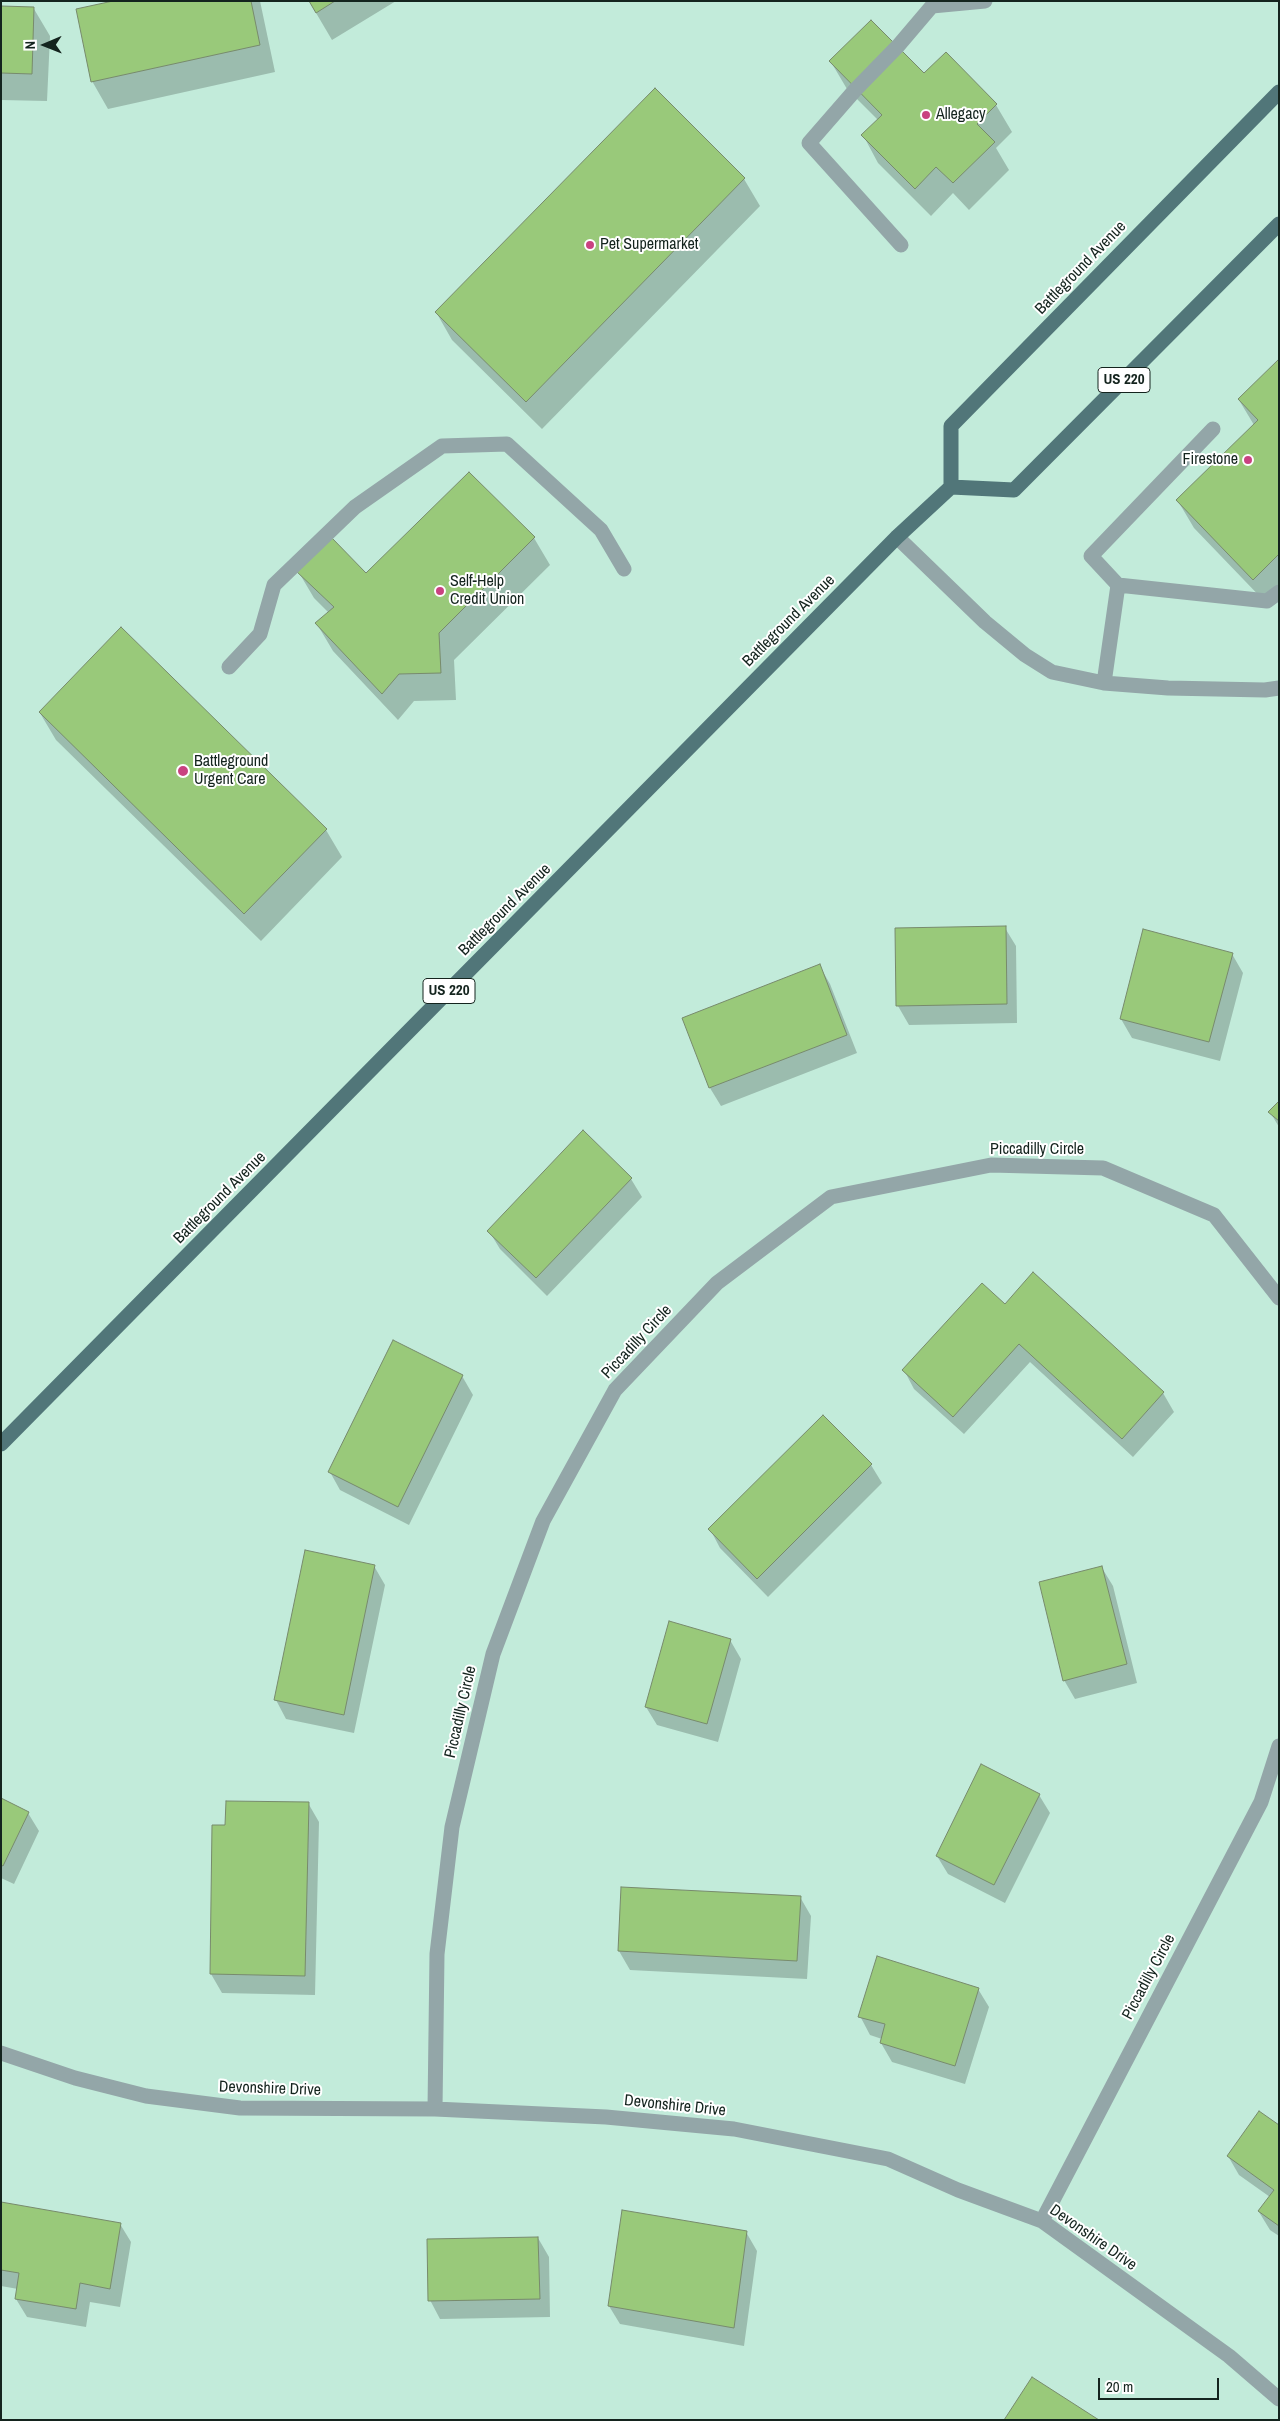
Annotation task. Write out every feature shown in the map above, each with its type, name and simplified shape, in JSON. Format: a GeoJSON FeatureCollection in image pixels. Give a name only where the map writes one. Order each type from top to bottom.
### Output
{"type":"FeatureCollection","features":[{"type":"Feature","properties":{"kind":"main road","name":"Battleground Avenue"},"geometry":{"type":"LineString","coordinates":[[1,1444],[897,537],[952,487],[951,426],[1279,92]]}},
{"type":"Feature","properties":{"kind":"main road","name":"US 220"},"geometry":{"type":"LineString","coordinates":[[952,487],[1014,490],[1279,224]]}},
{"type":"Feature","properties":{"kind":"street"},"geometry":{"type":"LineString","coordinates":[[901,245],[809,143],[932,6],[985,1]]}},
{"type":"Feature","properties":{"kind":"street"},"geometry":{"type":"LineString","coordinates":[[1213,429],[1091,556],[1118,585],[1267,601],[1279,592]]}},
{"type":"Feature","properties":{"kind":"street"},"geometry":{"type":"LineString","coordinates":[[229,667],[260,634],[274,585],[354,507],[442,446],[507,444],[601,530],[624,569]]}},
{"type":"Feature","properties":{"kind":"street"},"geometry":{"type":"LineString","coordinates":[[897,537],[985,622],[1024,655],[1052,672],[1104,683],[1178,688],[1265,690],[1279,688]]}},
{"type":"Feature","properties":{"kind":"street"},"geometry":{"type":"LineString","coordinates":[[1104,683],[1118,585]]}},
{"type":"Feature","properties":{"kind":"street","name":"Piccadilly Circle"},"geometry":{"type":"LineString","coordinates":[[435,2109],[437,1954],[452,1827],[493,1654],[543,1521],[615,1390],[717,1283],[831,1197],[991,1165],[1000,1165],[1103,1168],[1214,1215],[1279,1298]]}},
{"type":"Feature","properties":{"kind":"street","name":"Piccadilly Circle"},"geometry":{"type":"LineString","coordinates":[[1042,2221],[1261,1802],[1279,1746]]}},
{"type":"Feature","properties":{"kind":"street","name":"Devonshire Drive"},"geometry":{"type":"LineString","coordinates":[[1,2053],[75,2078],[146,2096],[240,2108],[435,2109],[606,2117],[734,2129],[888,2159],[958,2190],[1042,2221],[1229,2356],[1279,2399]]}},
{"type":"Feature","properties":{"kind":"building"},"geometry":{"type":"Polygon","coordinates":[[[113,1],[251,1],[260,45],[91,82],[76,9],[113,1]]]}},
{"type":"Feature","properties":{"kind":"building"},"geometry":{"type":"Polygon","coordinates":[[[309,1],[335,1],[316,13],[309,1]]]}},
{"type":"Feature","properties":{"kind":"building"},"geometry":{"type":"Polygon","coordinates":[[[1,6],[34,7],[32,74],[1,73],[1,6]]]}},
{"type":"Feature","properties":{"kind":"building"},"geometry":{"type":"Polygon","coordinates":[[[871,20],[924,73],[946,52],[997,104],[977,124],[995,142],[953,183],[936,167],[915,189],[861,135],[882,115],[829,61],[871,20]]]}},
{"type":"Feature","properties":{"kind":"building","name":"Pet Supermarket"},"geometry":{"type":"Polygon","coordinates":[[[655,88],[745,178],[526,402],[435,312],[655,88]]]}},
{"type":"Feature","properties":{"kind":"building","name":"Firestone"},"geometry":{"type":"Polygon","coordinates":[[[1279,359],[1279,554],[1253,580],[1176,500],[1258,420],[1238,399],[1279,359]]]}},
{"type":"Feature","properties":{"kind":"building"},"geometry":{"type":"Polygon","coordinates":[[[469,472],[535,537],[439,633],[441,673],[399,674],[382,694],[315,623],[334,607],[296,571],[331,537],[366,573],[469,472]]]}},
{"type":"Feature","properties":{"kind":"building","name":"Battleground Urgent Care"},"geometry":{"type":"Polygon","coordinates":[[[121,627],[327,829],[244,914],[39,712],[121,627]]]}},
{"type":"Feature","properties":{"kind":"building"},"geometry":{"type":"Polygon","coordinates":[[[1006,926],[1007,1004],[896,1006],[895,928],[1006,926]]]}},
{"type":"Feature","properties":{"kind":"building"},"geometry":{"type":"Polygon","coordinates":[[[1143,929],[1233,953],[1209,1042],[1120,1019],[1143,929]]]}},
{"type":"Feature","properties":{"kind":"building"},"geometry":{"type":"Polygon","coordinates":[[[820,964],[847,1035],[709,1088],[682,1018],[820,964]]]}},
{"type":"Feature","properties":{"kind":"building"},"geometry":{"type":"Polygon","coordinates":[[[1279,1101],[1279,1121],[1268,1112],[1279,1101]]]}},
{"type":"Feature","properties":{"kind":"building"},"geometry":{"type":"Polygon","coordinates":[[[583,1130],[632,1178],[536,1278],[487,1231],[583,1130]]]}},
{"type":"Feature","properties":{"kind":"building"},"geometry":{"type":"Polygon","coordinates":[[[1033,1272],[1164,1392],[1122,1439],[1019,1344],[953,1417],[902,1370],[982,1283],[1005,1304],[1033,1272]]]}},
{"type":"Feature","properties":{"kind":"building"},"geometry":{"type":"Polygon","coordinates":[[[393,1340],[463,1375],[398,1507],[328,1472],[393,1340]]]}},
{"type":"Feature","properties":{"kind":"building"},"geometry":{"type":"Polygon","coordinates":[[[823,1415],[872,1464],[757,1579],[708,1529],[823,1415]]]}},
{"type":"Feature","properties":{"kind":"building"},"geometry":{"type":"Polygon","coordinates":[[[305,1550],[375,1565],[344,1715],[274,1700],[305,1550]]]}},
{"type":"Feature","properties":{"kind":"building"},"geometry":{"type":"Polygon","coordinates":[[[1102,1566],[1127,1664],[1063,1681],[1039,1582],[1102,1566]]]}},
{"type":"Feature","properties":{"kind":"building"},"geometry":{"type":"Polygon","coordinates":[[[669,1621],[731,1639],[707,1724],[645,1707],[669,1621]]]}},
{"type":"Feature","properties":{"kind":"building"},"geometry":{"type":"Polygon","coordinates":[[[981,1764],[1040,1794],[994,1885],[936,1856],[981,1764]]]}},
{"type":"Feature","properties":{"kind":"building"},"geometry":{"type":"Polygon","coordinates":[[[1,1798],[29,1812],[3,1866],[1,1865],[1,1798]]]}},
{"type":"Feature","properties":{"kind":"building"},"geometry":{"type":"Polygon","coordinates":[[[226,1801],[309,1802],[305,1976],[210,1974],[212,1825],[225,1825],[226,1801]]]}},
{"type":"Feature","properties":{"kind":"building"},"geometry":{"type":"Polygon","coordinates":[[[621,1887],[801,1896],[797,1961],[618,1951],[621,1887]]]}},
{"type":"Feature","properties":{"kind":"building"},"geometry":{"type":"Polygon","coordinates":[[[877,1956],[979,1988],[955,2066],[880,2043],[885,2024],[858,2017],[877,1956]]]}},
{"type":"Feature","properties":{"kind":"building"},"geometry":{"type":"Polygon","coordinates":[[[1259,2111],[1279,2125],[1279,2226],[1258,2211],[1274,2190],[1227,2156],[1259,2111]]]}},
{"type":"Feature","properties":{"kind":"building"},"geometry":{"type":"Polygon","coordinates":[[[1,2202],[121,2223],[110,2289],[80,2283],[76,2309],[15,2299],[19,2273],[1,2270],[1,2202]]]}},
{"type":"Feature","properties":{"kind":"building"},"geometry":{"type":"Polygon","coordinates":[[[622,2210],[747,2231],[734,2328],[608,2306],[622,2210]]]}},
{"type":"Feature","properties":{"kind":"building"},"geometry":{"type":"Polygon","coordinates":[[[538,2237],[540,2299],[428,2301],[427,2239],[538,2237]]]}},
{"type":"Feature","properties":{"kind":"building"},"geometry":{"type":"Polygon","coordinates":[[[1032,2377],[1099,2420],[1004,2420],[1032,2377]]]}},
{"type":"Feature","properties":{"kind":"place","name":"Allegacy"},"geometry":{"type":"Point","coordinates":[926,115]}},
{"type":"Feature","properties":{"kind":"place","name":"Pet Supermarket"},"geometry":{"type":"Point","coordinates":[590,245]}},
{"type":"Feature","properties":{"kind":"place","name":"Firestone"},"geometry":{"type":"Point","coordinates":[1248,460]}},
{"type":"Feature","properties":{"kind":"place","name":"Self-Help Credit Union"},"geometry":{"type":"Point","coordinates":[440,591]}},
{"type":"Feature","properties":{"kind":"place","name":"Battleground Urgent Care"},"geometry":{"type":"Point","coordinates":[183,771]}}]}
